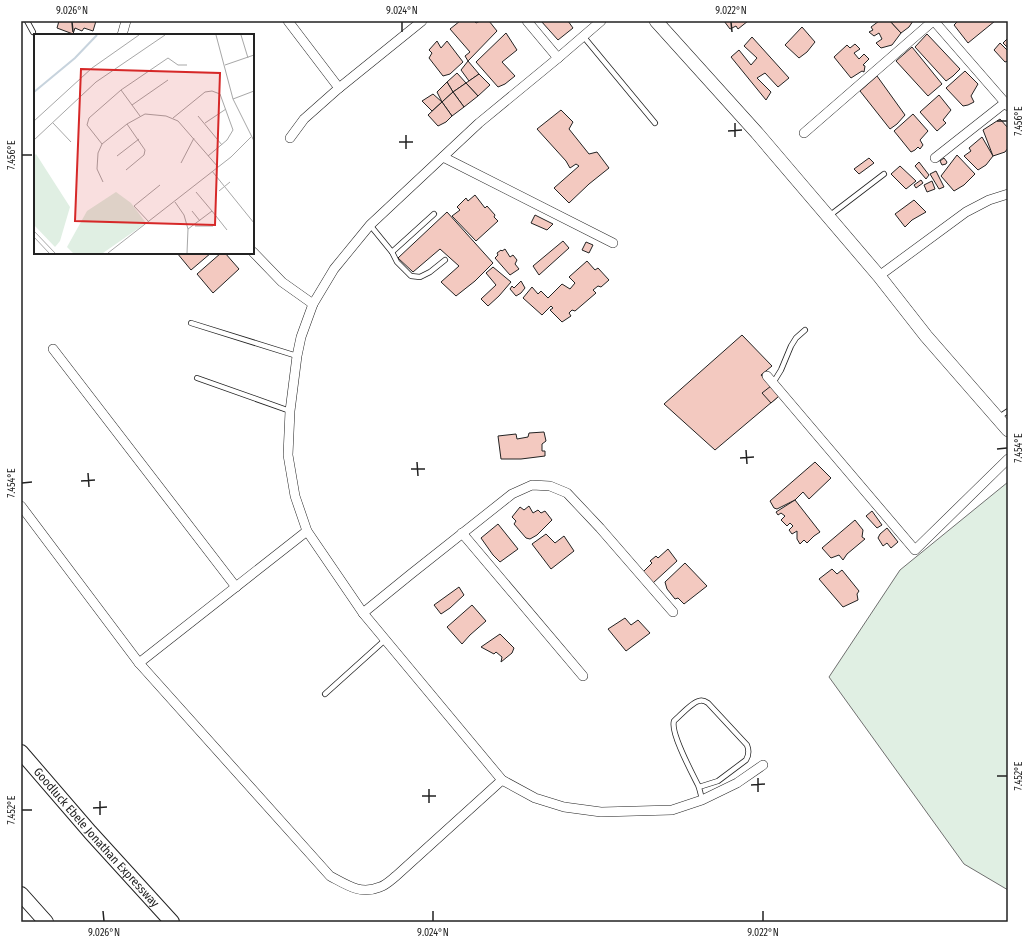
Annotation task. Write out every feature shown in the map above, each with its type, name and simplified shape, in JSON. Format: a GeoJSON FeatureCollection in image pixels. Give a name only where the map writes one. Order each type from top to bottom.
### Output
{"type":"FeatureCollection","features":[{"type":"Feature","properties":{"kind":"main road","name":"Goodluck Ebele Jonathan Expressway"},"geometry":{"type":"LineString","coordinates":[[21,752],[90,832],[172,922]]}},
{"type":"Feature","properties":{"kind":"main road"},"geometry":{"type":"LineString","coordinates":[[21,894],[46,922]]}},
{"type":"Feature","properties":{"kind":"street"},"geometry":{"type":"LineString","coordinates":[[122,34],[126,21]]}},
{"type":"Feature","properties":{"kind":"street"},"geometry":{"type":"LineString","coordinates":[[288,21],[339,88]]}},
{"type":"Feature","properties":{"kind":"street"},"geometry":{"type":"LineString","coordinates":[[290,138],[304,119],[339,88],[422,21]]}},
{"type":"Feature","properties":{"kind":"street"},"geometry":{"type":"LineString","coordinates":[[527,21],[558,58]]}},
{"type":"Feature","properties":{"kind":"street"},"geometry":{"type":"LineString","coordinates":[[601,21],[479,123],[370,225],[334,269],[313,304],[301,337],[297,356],[290,411],[288,454],[295,496],[307,531],[363,613],[502,780],[535,798],[564,807],[601,812],[672,810],[702,800],[737,783],[763,765]]}},
{"type":"Feature","properties":{"kind":"street"},"geometry":{"type":"LineString","coordinates":[[804,133],[934,21],[1007,104],[935,158]]}},
{"type":"Feature","properties":{"kind":"street"},"geometry":{"type":"LineString","coordinates":[[662,23],[879,276],[926,336],[1003,414],[1008,430]]}},
{"type":"Feature","properties":{"kind":"street"},"geometry":{"type":"LineString","coordinates":[[443,157],[613,243]]}},
{"type":"Feature","properties":{"kind":"street"},"geometry":{"type":"LineString","coordinates":[[879,276],[966,212],[989,200],[1008,194]]}},
{"type":"Feature","properties":{"kind":"street"},"geometry":{"type":"LineString","coordinates":[[254,253],[282,282],[313,304]]}},
{"type":"Feature","properties":{"kind":"street"},"geometry":{"type":"LineString","coordinates":[[53,349],[236,587]]}},
{"type":"Feature","properties":{"kind":"street"},"geometry":{"type":"LineString","coordinates":[[770,380],[915,550],[1008,459]]}},
{"type":"Feature","properties":{"kind":"street"},"geometry":{"type":"LineString","coordinates":[[363,613],[512,494],[532,485],[550,486],[567,493],[600,528],[673,612]]}},
{"type":"Feature","properties":{"kind":"street"},"geometry":{"type":"LineString","coordinates":[[21,506],[138,663],[330,876],[350,887],[366,890],[381,887],[396,876],[502,780]]}},
{"type":"Feature","properties":{"kind":"street"},"geometry":{"type":"LineString","coordinates":[[138,663],[307,531]]}},
{"type":"Feature","properties":{"kind":"street"},"geometry":{"type":"LineString","coordinates":[[462,533],[583,676]]}},
{"type":"Feature","properties":{"kind":"lane"},"geometry":{"type":"LineString","coordinates":[[27,21],[33,32]]}},
{"type":"Feature","properties":{"kind":"lane"},"geometry":{"type":"LineString","coordinates":[[583,36],[655,123]]}},
{"type":"Feature","properties":{"kind":"lane"},"geometry":{"type":"LineString","coordinates":[[828,217],[884,174]]}},
{"type":"Feature","properties":{"kind":"lane"},"geometry":{"type":"LineString","coordinates":[[392,252],[434,214]]}},
{"type":"Feature","properties":{"kind":"lane"},"geometry":{"type":"LineString","coordinates":[[370,225],[392,252],[397,262],[411,276],[420,277],[430,272],[445,260]]}},
{"type":"Feature","properties":{"kind":"lane"},"geometry":{"type":"LineString","coordinates":[[191,323],[297,356]]}},
{"type":"Feature","properties":{"kind":"lane"},"geometry":{"type":"LineString","coordinates":[[770,380],[781,370],[791,346],[796,338],[805,330]]}},
{"type":"Feature","properties":{"kind":"lane"},"geometry":{"type":"LineString","coordinates":[[197,378],[290,411]]}},
{"type":"Feature","properties":{"kind":"lane"},"geometry":{"type":"LineString","coordinates":[[325,694],[386,640]]}},
{"type":"Feature","properties":{"kind":"lane"},"geometry":{"type":"LineString","coordinates":[[698,787],[718,781],[746,760],[749,753],[747,745],[708,702],[699,701],[694,703],[674,721],[673,724],[675,735],[698,787],[702,800]]}},
{"type":"Feature","properties":{"kind":"green space"},"geometry":{"type":"Polygon","coordinates":[[[1008,482],[1008,890],[964,864],[829,677],[900,570],[1008,482]]]}},
{"type":"Feature","properties":{"kind":"building"},"geometry":{"type":"Polygon","coordinates":[[[59,21],[96,21],[93,31],[84,28],[82,31],[75,28],[73,34],[57,28],[59,21]]]}},
{"type":"Feature","properties":{"kind":"building"},"geometry":{"type":"Polygon","coordinates":[[[460,21],[474,21],[476,23],[480,21],[489,21],[497,31],[468,61],[465,56],[470,52],[450,29],[460,21]]]}},
{"type":"Feature","properties":{"kind":"building"},"geometry":{"type":"Polygon","coordinates":[[[541,21],[568,21],[573,28],[558,40],[541,21]]]}},
{"type":"Feature","properties":{"kind":"building"},"geometry":{"type":"Polygon","coordinates":[[[724,21],[748,21],[738,29],[736,26],[730,29],[724,21]]]}},
{"type":"Feature","properties":{"kind":"building"},"geometry":{"type":"Polygon","coordinates":[[[879,21],[890,21],[901,33],[892,45],[881,48],[876,43],[882,39],[879,33],[874,36],[869,32],[873,30],[871,27],[879,21]]]}},
{"type":"Feature","properties":{"kind":"building"},"geometry":{"type":"Polygon","coordinates":[[[890,21],[913,21],[909,27],[901,33],[890,21]]]}},
{"type":"Feature","properties":{"kind":"building"},"geometry":{"type":"Polygon","coordinates":[[[958,21],[995,21],[968,43],[954,25],[958,21]]]}},
{"type":"Feature","properties":{"kind":"building"},"geometry":{"type":"Polygon","coordinates":[[[802,27],[815,42],[807,52],[799,58],[785,45],[802,27]]]}},
{"type":"Feature","properties":{"kind":"building"},"geometry":{"type":"Polygon","coordinates":[[[506,33],[517,50],[502,62],[515,76],[505,84],[498,87],[476,62],[506,33]]]}},
{"type":"Feature","properties":{"kind":"building"},"geometry":{"type":"Polygon","coordinates":[[[927,34],[960,69],[946,81],[915,47],[927,34]]]}},
{"type":"Feature","properties":{"kind":"building"},"geometry":{"type":"Polygon","coordinates":[[[752,37],[789,78],[778,87],[765,73],[757,78],[771,92],[766,100],[731,57],[739,50],[751,65],[757,58],[744,46],[752,37]]]}},
{"type":"Feature","properties":{"kind":"building"},"geometry":{"type":"Polygon","coordinates":[[[1007,39],[1008,40],[1008,48],[1003,43],[1007,39]]]}},
{"type":"Feature","properties":{"kind":"building"},"geometry":{"type":"Polygon","coordinates":[[[437,41],[441,48],[447,41],[463,62],[450,74],[443,76],[429,58],[432,53],[429,50],[437,41]]]}},
{"type":"Feature","properties":{"kind":"building"},"geometry":{"type":"Polygon","coordinates":[[[1000,43],[1008,51],[1008,61],[1005,62],[994,50],[1000,43]]]}},
{"type":"Feature","properties":{"kind":"building"},"geometry":{"type":"Polygon","coordinates":[[[855,44],[860,49],[854,53],[859,59],[864,54],[869,59],[863,65],[865,66],[864,72],[862,71],[851,78],[834,57],[847,45],[850,48],[855,44]]]}},
{"type":"Feature","properties":{"kind":"building"},"geometry":{"type":"Polygon","coordinates":[[[912,47],[942,84],[928,96],[896,61],[912,47]]]}},
{"type":"Feature","properties":{"kind":"building"},"geometry":{"type":"Polygon","coordinates":[[[468,61],[479,74],[469,81],[461,70],[468,61]]]}},
{"type":"Feature","properties":{"kind":"building"},"geometry":{"type":"Polygon","coordinates":[[[965,71],[978,84],[971,96],[974,102],[963,106],[946,88],[965,71]]]}},
{"type":"Feature","properties":{"kind":"building"},"geometry":{"type":"Polygon","coordinates":[[[457,73],[466,83],[453,92],[447,82],[457,73]]]}},
{"type":"Feature","properties":{"kind":"building"},"geometry":{"type":"Polygon","coordinates":[[[479,74],[490,85],[478,96],[466,83],[479,74]]]}},
{"type":"Feature","properties":{"kind":"building"},"geometry":{"type":"Polygon","coordinates":[[[877,76],[905,115],[890,129],[860,91],[877,76]]]}},
{"type":"Feature","properties":{"kind":"building"},"geometry":{"type":"Polygon","coordinates":[[[447,82],[453,92],[442,102],[437,92],[447,82]]]}},
{"type":"Feature","properties":{"kind":"building"},"geometry":{"type":"Polygon","coordinates":[[[466,83],[478,96],[464,107],[453,92],[466,83]]]}},
{"type":"Feature","properties":{"kind":"building"},"geometry":{"type":"Polygon","coordinates":[[[453,92],[464,107],[452,116],[442,102],[453,92]]]}},
{"type":"Feature","properties":{"kind":"building"},"geometry":{"type":"Polygon","coordinates":[[[433,94],[442,102],[432,111],[422,101],[433,94]]]}},
{"type":"Feature","properties":{"kind":"building"},"geometry":{"type":"Polygon","coordinates":[[[939,95],[951,110],[943,120],[946,123],[937,131],[920,112],[939,95]]]}},
{"type":"Feature","properties":{"kind":"building"},"geometry":{"type":"Polygon","coordinates":[[[442,102],[452,116],[446,122],[438,126],[428,115],[442,102]]]}},
{"type":"Feature","properties":{"kind":"building"},"geometry":{"type":"Polygon","coordinates":[[[561,110],[573,122],[569,129],[589,154],[597,152],[609,168],[569,203],[554,188],[579,166],[576,164],[570,168],[566,161],[537,129],[561,110]]]}},
{"type":"Feature","properties":{"kind":"building"},"geometry":{"type":"Polygon","coordinates":[[[913,114],[928,131],[920,140],[923,145],[920,149],[918,147],[911,152],[894,131],[913,114]]]}},
{"type":"Feature","properties":{"kind":"building"},"geometry":{"type":"Polygon","coordinates":[[[1000,119],[1008,128],[1008,148],[1005,152],[993,156],[983,130],[1000,119]]]}},
{"type":"Feature","properties":{"kind":"building"},"geometry":{"type":"Polygon","coordinates":[[[982,137],[993,156],[986,165],[978,170],[964,156],[971,151],[969,148],[982,137]]]}},
{"type":"Feature","properties":{"kind":"building"},"geometry":{"type":"Polygon","coordinates":[[[957,155],[975,174],[964,185],[954,191],[941,176],[957,155]]]}},
{"type":"Feature","properties":{"kind":"building"},"geometry":{"type":"Polygon","coordinates":[[[869,158],[874,163],[859,174],[854,169],[869,158]]]}},
{"type":"Feature","properties":{"kind":"building"},"geometry":{"type":"Polygon","coordinates":[[[944,158],[947,162],[946,164],[942,165],[940,161],[944,158]]]}},
{"type":"Feature","properties":{"kind":"building"},"geometry":{"type":"Polygon","coordinates":[[[919,162],[929,175],[926,179],[915,166],[919,162]]]}},
{"type":"Feature","properties":{"kind":"building"},"geometry":{"type":"Polygon","coordinates":[[[900,166],[916,181],[906,189],[891,174],[900,166]]]}},
{"type":"Feature","properties":{"kind":"building"},"geometry":{"type":"Polygon","coordinates":[[[936,171],[944,187],[939,189],[930,174],[936,171]]]}},
{"type":"Feature","properties":{"kind":"building"},"geometry":{"type":"Polygon","coordinates":[[[921,180],[923,183],[916,188],[914,185],[921,180]]]}},
{"type":"Feature","properties":{"kind":"building"},"geometry":{"type":"Polygon","coordinates":[[[932,181],[935,189],[927,192],[924,185],[932,181]]]}},
{"type":"Feature","properties":{"kind":"building"},"geometry":{"type":"Polygon","coordinates":[[[475,195],[485,208],[487,206],[495,215],[494,217],[498,221],[476,241],[452,216],[460,210],[457,207],[466,198],[468,201],[475,195]]]}},
{"type":"Feature","properties":{"kind":"building"},"geometry":{"type":"Polygon","coordinates":[[[914,200],[926,212],[912,220],[905,227],[895,214],[914,200]]]}},
{"type":"Feature","properties":{"kind":"building"},"geometry":{"type":"Polygon","coordinates":[[[447,212],[493,263],[475,281],[456,296],[441,282],[459,266],[440,249],[413,272],[398,258],[447,212]]]}},
{"type":"Feature","properties":{"kind":"building"},"geometry":{"type":"Polygon","coordinates":[[[535,215],[553,224],[547,230],[531,223],[535,215]]]}},
{"type":"Feature","properties":{"kind":"building"},"geometry":{"type":"Polygon","coordinates":[[[563,241],[569,248],[539,275],[533,266],[563,241]]]}},
{"type":"Feature","properties":{"kind":"building"},"geometry":{"type":"Polygon","coordinates":[[[586,242],[593,245],[589,253],[582,250],[586,242]]]}},
{"type":"Feature","properties":{"kind":"building"},"geometry":{"type":"Polygon","coordinates":[[[505,249],[510,257],[513,255],[517,260],[515,264],[519,269],[510,275],[495,258],[498,255],[497,253],[505,249]]]}},
{"type":"Feature","properties":{"kind":"building"},"geometry":{"type":"Polygon","coordinates":[[[178,254],[210,254],[191,270],[178,254]]]}},
{"type":"Feature","properties":{"kind":"building"},"geometry":{"type":"Polygon","coordinates":[[[220,254],[226,254],[239,269],[213,293],[197,274],[220,254]]]}},
{"type":"Feature","properties":{"kind":"building"},"geometry":{"type":"Polygon","coordinates":[[[587,261],[595,270],[598,268],[609,280],[601,287],[598,286],[593,290],[596,293],[575,311],[572,310],[569,313],[571,316],[562,322],[550,310],[553,308],[551,306],[542,315],[523,298],[532,287],[538,294],[541,291],[548,298],[562,284],[570,289],[575,283],[569,277],[587,261]]]}},
{"type":"Feature","properties":{"kind":"building"},"geometry":{"type":"Polygon","coordinates":[[[493,267],[511,282],[488,306],[481,299],[496,285],[486,273],[493,267]]]}},
{"type":"Feature","properties":{"kind":"building"},"geometry":{"type":"Polygon","coordinates":[[[521,281],[525,288],[516,296],[510,289],[512,286],[514,288],[521,281]]]}},
{"type":"Feature","properties":{"kind":"building"},"geometry":{"type":"Polygon","coordinates":[[[742,335],[772,366],[761,375],[779,396],[715,450],[664,404],[742,335]]]}},
{"type":"Feature","properties":{"kind":"building"},"geometry":{"type":"Polygon","coordinates":[[[771,386],[779,396],[771,403],[762,393],[771,386]]]}},
{"type":"Feature","properties":{"kind":"building"},"geometry":{"type":"Polygon","coordinates":[[[544,432],[546,441],[542,444],[542,451],[545,451],[545,456],[521,459],[501,459],[498,436],[516,434],[517,439],[528,437],[529,433],[544,432]]]}},
{"type":"Feature","properties":{"kind":"building"},"geometry":{"type":"Polygon","coordinates":[[[815,462],[831,478],[809,499],[803,492],[795,500],[777,509],[774,508],[770,501],[815,462]]]}},
{"type":"Feature","properties":{"kind":"building"},"geometry":{"type":"Polygon","coordinates":[[[795,500],[820,532],[807,543],[804,540],[800,544],[797,539],[797,531],[792,534],[789,530],[793,526],[790,523],[787,526],[781,520],[785,516],[781,513],[778,515],[776,512],[795,500]]]}},
{"type":"Feature","properties":{"kind":"building"},"geometry":{"type":"Polygon","coordinates":[[[529,506],[533,513],[538,510],[541,513],[545,511],[552,520],[537,535],[530,539],[526,538],[514,524],[516,521],[512,517],[520,507],[524,510],[529,506]]]}},
{"type":"Feature","properties":{"kind":"building"},"geometry":{"type":"Polygon","coordinates":[[[872,511],[882,525],[877,528],[866,516],[872,511]]]}},
{"type":"Feature","properties":{"kind":"building"},"geometry":{"type":"Polygon","coordinates":[[[855,520],[863,530],[862,537],[865,539],[847,554],[843,560],[839,555],[831,558],[822,548],[855,520]]]}},
{"type":"Feature","properties":{"kind":"building"},"geometry":{"type":"Polygon","coordinates":[[[498,524],[518,549],[500,562],[481,538],[498,524]]]}},
{"type":"Feature","properties":{"kind":"building"},"geometry":{"type":"Polygon","coordinates":[[[887,528],[898,542],[891,548],[887,543],[883,546],[878,538],[887,528]]]}},
{"type":"Feature","properties":{"kind":"building"},"geometry":{"type":"Polygon","coordinates":[[[546,534],[555,543],[564,536],[574,551],[551,569],[532,544],[546,534]]]}},
{"type":"Feature","properties":{"kind":"building"},"geometry":{"type":"Polygon","coordinates":[[[668,549],[677,561],[653,583],[643,572],[652,563],[650,561],[656,556],[658,558],[668,549]]]}},
{"type":"Feature","properties":{"kind":"building"},"geometry":{"type":"Polygon","coordinates":[[[685,563],[707,586],[684,604],[678,598],[675,599],[667,589],[665,582],[685,563]]]}},
{"type":"Feature","properties":{"kind":"building"},"geometry":{"type":"Polygon","coordinates":[[[832,569],[837,574],[842,570],[859,591],[857,594],[858,600],[843,607],[819,579],[832,569]]]}},
{"type":"Feature","properties":{"kind":"building"},"geometry":{"type":"Polygon","coordinates":[[[459,587],[464,595],[441,614],[434,605],[459,587]]]}},
{"type":"Feature","properties":{"kind":"building"},"geometry":{"type":"Polygon","coordinates":[[[472,605],[486,621],[462,644],[447,627],[472,605]]]}},
{"type":"Feature","properties":{"kind":"building"},"geometry":{"type":"Polygon","coordinates":[[[625,618],[631,625],[638,620],[650,633],[626,651],[608,629],[625,618]]]}},
{"type":"Feature","properties":{"kind":"building"},"geometry":{"type":"Polygon","coordinates":[[[500,634],[514,648],[512,653],[501,662],[502,657],[496,652],[494,654],[481,647],[500,634]]]}}]}
